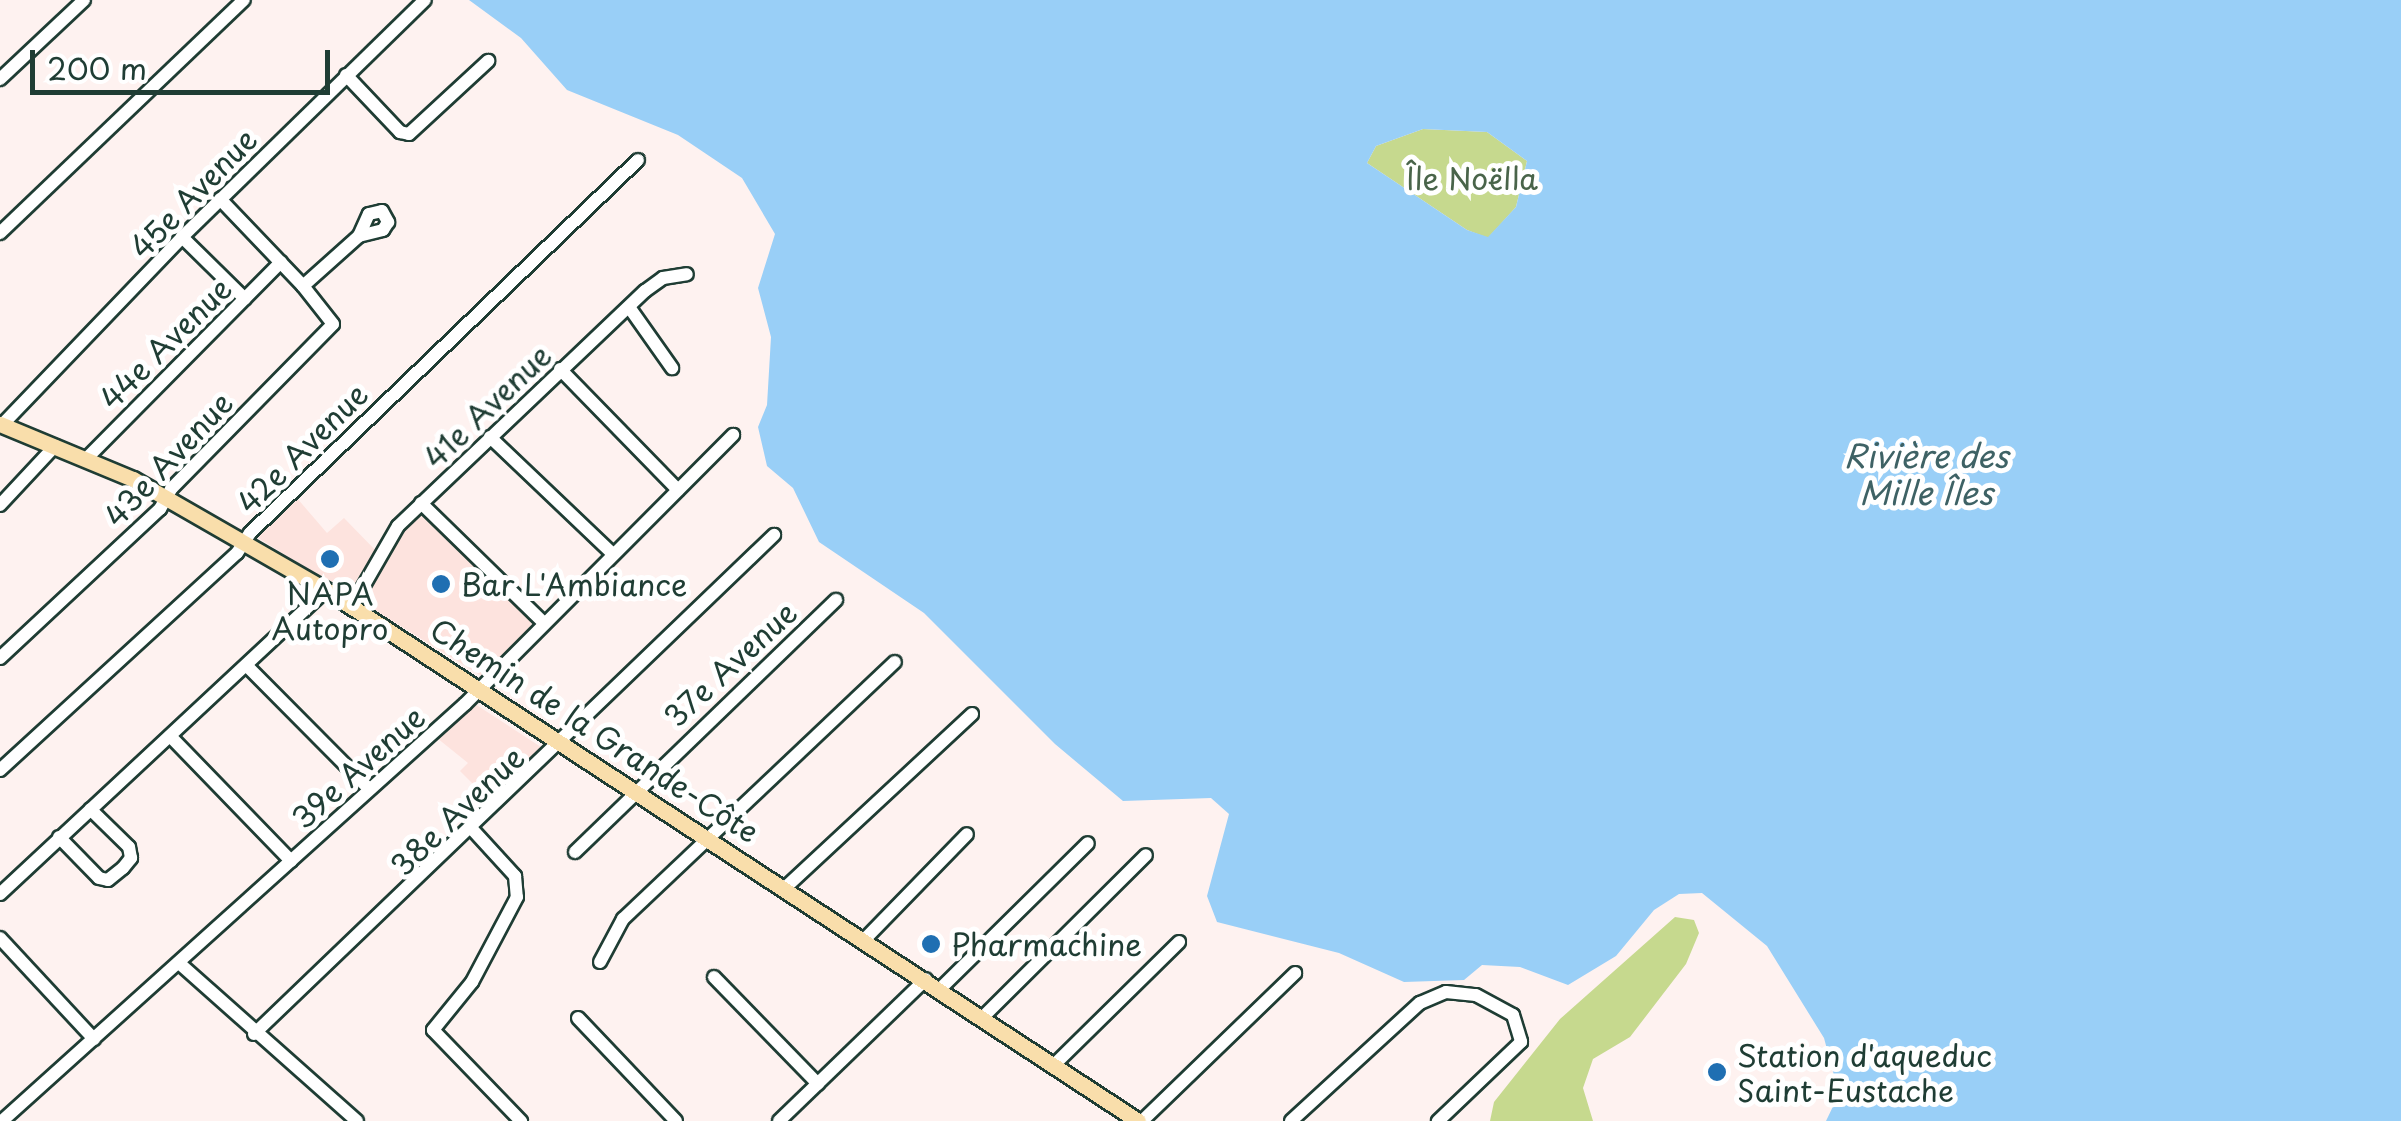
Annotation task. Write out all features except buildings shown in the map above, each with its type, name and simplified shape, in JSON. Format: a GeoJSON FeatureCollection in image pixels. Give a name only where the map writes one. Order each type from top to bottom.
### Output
{"type":"FeatureCollection","features":[{"type":"Feature","properties":{"kind":"main road","name":"Chemin de la Grande-Côte"},"geometry":{"type":"LineString","coordinates":[[1,424],[167,497],[326,590],[712,837],[1140,1121]]}},
{"type":"Feature","properties":{"kind":"street"},"geometry":{"type":"LineString","coordinates":[[0,79],[84,0]]}},
{"type":"Feature","properties":{"kind":"street"},"geometry":{"type":"LineString","coordinates":[[0,233],[244,0]]}},
{"type":"Feature","properties":{"kind":"street","name":"45e Avenue"},"geometry":{"type":"LineString","coordinates":[[1,424],[220,199],[425,0]]}},
{"type":"Feature","properties":{"kind":"street"},"geometry":{"type":"LineString","coordinates":[[346,75],[400,132],[409,134],[488,61]]}},
{"type":"Feature","properties":{"kind":"street","name":"42e Avenue"},"geometry":{"type":"LineString","coordinates":[[0,770],[245,541],[638,160]]}},
{"type":"Feature","properties":{"kind":"street"},"geometry":{"type":"LineString","coordinates":[[220,199],[304,286],[358,236]]}},
{"type":"Feature","properties":{"kind":"street"},"geometry":{"type":"LineString","coordinates":[[182,237],[246,298]]}},
{"type":"Feature","properties":{"kind":"street","name":"44e Avenue"},"geometry":{"type":"LineString","coordinates":[[86,459],[280,262]]}},
{"type":"Feature","properties":{"kind":"street","name":"41e Avenue"},"geometry":{"type":"LineString","coordinates":[[352,606],[380,552],[421,503],[629,307],[663,278],[687,274]]}},
{"type":"Feature","properties":{"kind":"street","name":"43e Avenue"},"geometry":{"type":"LineString","coordinates":[[0,658],[167,497],[333,324],[304,286]]}},
{"type":"Feature","properties":{"kind":"street"},"geometry":{"type":"LineString","coordinates":[[629,307],[672,368]]}},
{"type":"Feature","properties":{"kind":"street"},"geometry":{"type":"LineString","coordinates":[[560,369],[678,490]]}},
{"type":"Feature","properties":{"kind":"street","name":"39e Avenue"},"geometry":{"type":"LineString","coordinates":[[4,1113],[94,1039],[481,688],[733,435]]}},
{"type":"Feature","properties":{"kind":"street"},"geometry":{"type":"LineString","coordinates":[[490,437],[613,554]]}},
{"type":"Feature","properties":{"kind":"street"},"geometry":{"type":"LineString","coordinates":[[0,505],[54,446]]}},
{"type":"Feature","properties":{"kind":"street"},"geometry":{"type":"LineString","coordinates":[[421,503],[543,622]]}},
{"type":"Feature","properties":{"kind":"street","name":"38e Avenue"},"geometry":{"type":"LineString","coordinates":[[254,1034],[472,829],[774,535]]}},
{"type":"Feature","properties":{"kind":"street"},"geometry":{"type":"LineString","coordinates":[[0,894],[326,590]]}},
{"type":"Feature","properties":{"kind":"street","name":"37e Avenue"},"geometry":{"type":"LineString","coordinates":[[575,852],[836,600]]}},
{"type":"Feature","properties":{"kind":"street"},"geometry":{"type":"LineString","coordinates":[[600,962],[618,924],[896,662]]}},
{"type":"Feature","properties":{"kind":"street"},"geometry":{"type":"LineString","coordinates":[[248,666],[369,789]]}},
{"type":"Feature","properties":{"kind":"street"},"geometry":{"type":"LineString","coordinates":[[786,887],[972,714]]}},
{"type":"Feature","properties":{"kind":"street"},"geometry":{"type":"LineString","coordinates":[[170,736],[291,861]]}},
{"type":"Feature","properties":{"kind":"street"},"geometry":{"type":"LineString","coordinates":[[60,837],[99,878],[108,880],[124,868],[131,858],[128,847],[90,810]]}},
{"type":"Feature","properties":{"kind":"street"},"geometry":{"type":"LineString","coordinates":[[472,829],[515,876],[518,897],[472,982],[433,1030],[521,1121]]}},
{"type":"Feature","properties":{"kind":"street"},"geometry":{"type":"LineString","coordinates":[[865,939],[967,834]]}},
{"type":"Feature","properties":{"kind":"street"},"geometry":{"type":"LineString","coordinates":[[780,1121],[1088,843]]}},
{"type":"Feature","properties":{"kind":"street"},"geometry":{"type":"LineString","coordinates":[[984,1016],[1146,855]]}},
{"type":"Feature","properties":{"kind":"street"},"geometry":{"type":"LineString","coordinates":[[0,938],[94,1039]]}},
{"type":"Feature","properties":{"kind":"street"},"geometry":{"type":"LineString","coordinates":[[1054,1064],[1179,942]]}},
{"type":"Feature","properties":{"kind":"street"},"geometry":{"type":"LineString","coordinates":[[179,963],[346,1118]]}},
{"type":"Feature","properties":{"kind":"street"},"geometry":{"type":"LineString","coordinates":[[1140,1121],[1295,973]]}},
{"type":"Feature","properties":{"kind":"street"},"geometry":{"type":"LineString","coordinates":[[714,978],[818,1084]]}},
{"type":"Feature","properties":{"kind":"street"},"geometry":{"type":"LineString","coordinates":[[1290,1121],[1433,996],[1460,992],[1496,1003],[1517,1020],[1521,1042],[1438,1121]]}},
{"type":"Feature","properties":{"kind":"street"},"geometry":{"type":"LineString","coordinates":[[578,1018],[676,1121]]}},
{"type":"Feature","properties":{"kind":"shaded area"},"geometry":{"type":"Polygon","coordinates":[[[296,497],[327,533],[344,518],[381,556],[424,511],[539,622],[483,677],[253,535],[296,497]]]}},
{"type":"Feature","properties":{"kind":"shaded area"},"geometry":{"type":"Polygon","coordinates":[[[475,704],[544,749],[491,802],[460,771],[468,763],[437,738],[475,704]]]}},
{"type":"Feature","properties":{"kind":"green space","name":"Île Noëlla"},"geometry":{"type":"Polygon","coordinates":[[[1423,129],[1487,132],[1527,161],[1516,207],[1488,238],[1467,230],[1367,163],[1376,146],[1423,129]]]}},
{"type":"Feature","properties":{"kind":"green space"},"geometry":{"type":"Polygon","coordinates":[[[1675,917],[1694,920],[1699,933],[1686,964],[1630,1037],[1593,1059],[1583,1088],[1593,1121],[1490,1121],[1494,1102],[1560,1019],[1675,917]]]}},
{"type":"Feature","properties":{"kind":"water","name":"Rivière des Mille Îles"},"geometry":{"type":"Polygon","coordinates":[[[469,0],[2401,0],[2401,1121],[1826,1121],[1839,1094],[1824,1038],[1767,946],[1702,893],[1679,894],[1654,910],[1616,956],[1568,985],[1520,967],[1482,965],[1464,980],[1404,982],[1339,953],[1217,922],[1207,896],[1229,814],[1211,798],[1123,801],[1055,744],[924,613],[819,542],[793,488],[767,466],[758,427],[767,405],[771,337],[758,288],[775,234],[742,178],[678,135],[567,90],[521,38],[469,0]],[[1423,129],[1376,146],[1367,163],[1467,230],[1488,237],[1516,207],[1527,161],[1487,132],[1423,129]]]}},
{"type":"Feature","properties":{"kind":"place","name":"NAPA Autopro"},"geometry":{"type":"Point","coordinates":[330,559]}},
{"type":"Feature","properties":{"kind":"place","name":"Bar L'Ambiance"},"geometry":{"type":"Point","coordinates":[441,584]}},
{"type":"Feature","properties":{"kind":"place","name":"Pharmachine"},"geometry":{"type":"Point","coordinates":[931,944]}},
{"type":"Feature","properties":{"kind":"place","name":"Station d'aqueduc Saint-Eustache"},"geometry":{"type":"Point","coordinates":[1717,1072]}}]}
